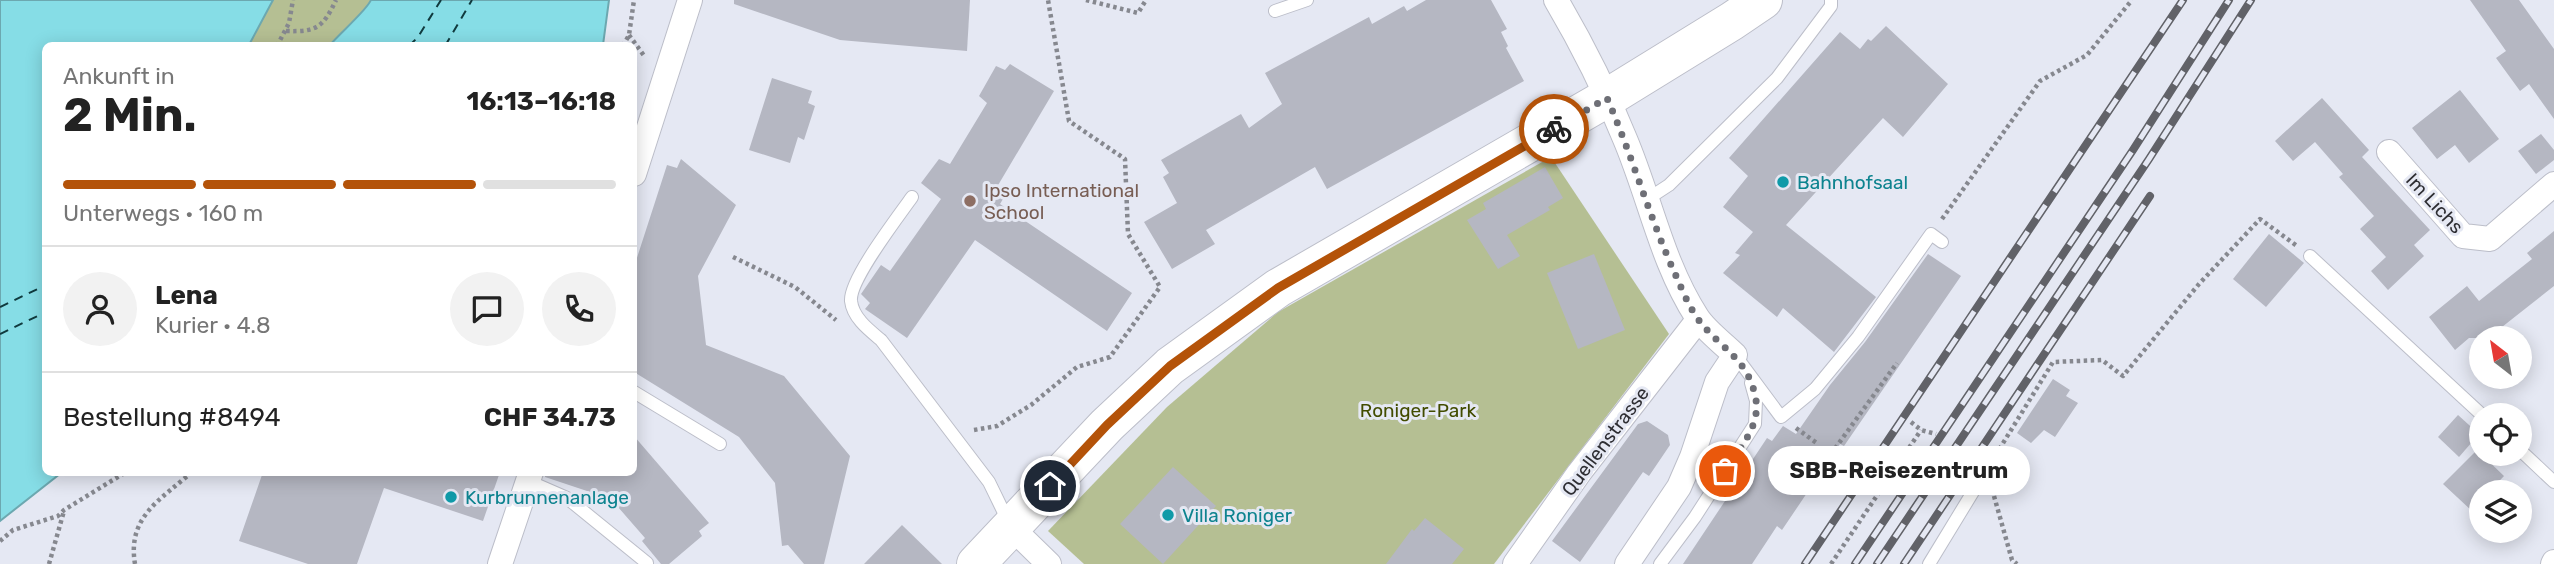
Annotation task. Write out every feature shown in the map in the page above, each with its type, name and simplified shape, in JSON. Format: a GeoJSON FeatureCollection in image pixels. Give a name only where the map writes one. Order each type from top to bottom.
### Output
{"type":"FeatureCollection","features":[{"type":"Feature","properties":{"kind":"main road"},"geometry":{"type":"LineString","coordinates":[[976,564],[1107,425],[1181,358],[1278,288],[1607,98],[1732,22],[1763,0]]}},
{"type":"Feature","properties":{"kind":"street"},"geometry":{"type":"LineString","coordinates":[[637,165],[690,0]]}},
{"type":"Feature","properties":{"kind":"street"},"geometry":{"type":"LineString","coordinates":[[1556,0],[1607,98],[1626,141],[1670,262],[1698,320],[1735,355],[1717,382],[1679,487],[1627,564]]}},
{"type":"Feature","properties":{"kind":"street","name":"Im Lichs"},"geometry":{"type":"LineString","coordinates":[[2389,152],[2463,236],[2490,239],[2554,184]]}},
{"type":"Feature","properties":{"kind":"street","name":"Quellenstrasse"},"geometry":{"type":"LineString","coordinates":[[1515,564],[1579,473],[1698,320]]}},
{"type":"Feature","properties":{"kind":"street"},"geometry":{"type":"LineString","coordinates":[[500,564],[530,477]]}},
{"type":"Feature","properties":{"kind":"street"},"geometry":{"type":"LineString","coordinates":[[1012,527],[1049,564]]}},
{"type":"Feature","properties":{"kind":"lane"},"geometry":{"type":"LineString","coordinates":[[1275,11],[1307,0]]}},
{"type":"Feature","properties":{"kind":"lane"},"geometry":{"type":"LineString","coordinates":[[1646,200],[1668,185],[1777,78],[1831,6],[1831,0]]}},
{"type":"Feature","properties":{"kind":"lane"},"geometry":{"type":"LineString","coordinates":[[912,197],[854,282],[851,302],[860,321],[881,340],[989,482],[1012,527]]}},
{"type":"Feature","properties":{"kind":"lane"},"geometry":{"type":"LineString","coordinates":[[1735,355],[1781,417],[1824,379],[1936,238]]}},
{"type":"Feature","properties":{"kind":"lane"},"geometry":{"type":"LineString","coordinates":[[2310,256],[2469,403]]}},
{"type":"Feature","properties":{"kind":"lane"},"geometry":{"type":"LineString","coordinates":[[1660,564],[1695,517],[1755,424],[1756,401],[1752,385],[1735,355]]}},
{"type":"Feature","properties":{"kind":"lane"},"geometry":{"type":"LineString","coordinates":[[637,394],[720,444]]}},
{"type":"Feature","properties":{"kind":"lane"},"geometry":{"type":"LineString","coordinates":[[2532,461],[2554,482]]}},
{"type":"Feature","properties":{"kind":"lane"},"geometry":{"type":"LineString","coordinates":[[530,477],[567,498],[646,563]]}},
{"type":"Feature","properties":{"kind":"lane"},"geometry":{"type":"LineString","coordinates":[[1929,564],[1982,477]]}},
{"type":"Feature","properties":{"kind":"path"},"geometry":{"type":"LineString","coordinates":[[279,42],[286,31],[293,0]]}},
{"type":"Feature","properties":{"kind":"path"},"geometry":{"type":"LineString","coordinates":[[286,31],[306,32],[325,22],[336,0]]}},
{"type":"Feature","properties":{"kind":"path"},"geometry":{"type":"LineString","coordinates":[[626,42],[634,0]]}},
{"type":"Feature","properties":{"kind":"path"},"geometry":{"type":"LineString","coordinates":[[958,439],[969,430],[997,426],[1031,405],[1077,367],[1110,357],[1160,287],[1128,234],[1125,159],[1069,121],[1048,0]]}},
{"type":"Feature","properties":{"kind":"path"},"geometry":{"type":"LineString","coordinates":[[1086,0],[1138,13],[1146,0]]}},
{"type":"Feature","properties":{"kind":"path"},"geometry":{"type":"LineString","coordinates":[[1936,238],[2040,81],[2087,55],[2132,0]]}},
{"type":"Feature","properties":{"kind":"path"},"geometry":{"type":"LineString","coordinates":[[629,35],[635,42]]}},
{"type":"Feature","properties":{"kind":"path"},"geometry":{"type":"LineString","coordinates":[[637,44],[646,55],[642,67]]}},
{"type":"Feature","properties":{"kind":"path"},"geometry":{"type":"LineString","coordinates":[[2012,563],[1993,495],[1982,477],[2053,362],[2102,360],[2123,376],[2199,284],[2260,219],[2310,256]]}},
{"type":"Feature","properties":{"kind":"path"},"geometry":{"type":"LineString","coordinates":[[733,257],[794,287],[844,327],[860,321]]}},
{"type":"Feature","properties":{"kind":"path"},"geometry":{"type":"LineString","coordinates":[[1831,454],[1897,363]]}},
{"type":"Feature","properties":{"kind":"path"},"geometry":{"type":"LineString","coordinates":[[1781,417],[1818,444]]}},
{"type":"Feature","properties":{"kind":"path"},"geometry":{"type":"LineString","coordinates":[[1911,422],[1921,430],[1936,434]]}},
{"type":"Feature","properties":{"kind":"path"},"geometry":{"type":"LineString","coordinates":[[1831,564],[1921,430]]}},
{"type":"Feature","properties":{"kind":"path"},"geometry":{"type":"LineString","coordinates":[[0,541],[13,530],[58,516],[119,476]]}},
{"type":"Feature","properties":{"kind":"path"},"geometry":{"type":"LineString","coordinates":[[135,564],[132,548],[135,528],[146,514],[188,476]]}},
{"type":"Feature","properties":{"kind":"path"},"geometry":{"type":"LineString","coordinates":[[49,564],[64,510]]}},
{"type":"Feature","properties":{"kind":"green space"},"geometry":{"type":"Polygon","coordinates":[[[273,0],[371,0],[333,42],[251,42],[273,0]]]}},
{"type":"Feature","properties":{"kind":"green space","name":"Roniger-Park"},"geometry":{"type":"Polygon","coordinates":[[[1551,157],[1669,334],[1494,564],[1084,564],[1048,531],[1167,407],[1278,312],[1551,157]]]}},
{"type":"Feature","properties":{"kind":"water"},"geometry":{"type":"Polygon","coordinates":[[[0,0],[273,0],[251,42],[42,42],[42,476],[57,476],[0,521],[0,0]]]}},
{"type":"Feature","properties":{"kind":"water"},"geometry":{"type":"Polygon","coordinates":[[[371,0],[609,0],[603,42],[333,42],[371,0]]]}},
{"type":"Feature","properties":{"kind":"building"},"geometry":{"type":"Polygon","coordinates":[[[734,0],[970,0],[967,51],[840,40],[734,4],[734,0]]]}},
{"type":"Feature","properties":{"kind":"building"},"geometry":{"type":"Polygon","coordinates":[[[1426,0],[1491,0],[1507,29],[1501,32],[1508,46],[1506,48],[1524,81],[1327,189],[1315,167],[1206,230],[1215,244],[1172,269],[1144,222],[1177,203],[1163,177],[1169,173],[1161,160],[1241,114],[1249,128],[1282,104],[1265,73],[1369,17],[1372,24],[1404,6],[1407,11],[1426,0]]]}},
{"type":"Feature","properties":{"kind":"building"},"geometry":{"type":"Polygon","coordinates":[[[2470,0],[2519,0],[2554,49],[2554,119],[2529,84],[2520,91],[2496,58],[2506,51],[2470,0]]]}},
{"type":"Feature","properties":{"kind":"building","name":"Bahnhofsaal"},"geometry":{"type":"Polygon","coordinates":[[[1886,26],[1948,84],[1903,137],[1883,118],[1786,225],[1876,297],[1834,352],[1783,308],[1777,317],[1723,273],[1740,255],[1735,253],[1753,232],[1723,207],[1748,176],[1729,158],[1840,32],[1860,49],[1868,39],[1871,41],[1886,26]]]}},
{"type":"Feature","properties":{"kind":"building","name":"Ipso International School"},"geometry":{"type":"Polygon","coordinates":[[[1010,64],[1054,91],[994,192],[1003,199],[1000,204],[1132,293],[1107,331],[975,240],[907,338],[865,309],[870,303],[861,294],[881,265],[890,271],[941,199],[921,183],[939,159],[950,164],[987,103],[979,96],[996,66],[1005,70],[1010,64]]]}},
{"type":"Feature","properties":{"kind":"building"},"geometry":{"type":"Polygon","coordinates":[[[772,78],[812,91],[808,103],[815,106],[804,140],[798,137],[790,163],[749,150],[772,78]]]}},
{"type":"Feature","properties":{"kind":"building"},"geometry":{"type":"Polygon","coordinates":[[[2460,90],[2499,139],[2469,163],[2455,145],[2437,159],[2412,128],[2460,90]]]}},
{"type":"Feature","properties":{"kind":"building"},"geometry":{"type":"Polygon","coordinates":[[[2322,98],[2369,150],[2362,157],[2430,230],[2414,245],[2424,256],[2388,290],[2371,271],[2386,257],[2360,229],[2374,216],[2339,177],[2343,174],[2315,142],[2293,161],[2275,141],[2322,98]]]}},
{"type":"Feature","properties":{"kind":"building"},"geometry":{"type":"Polygon","coordinates":[[[2541,134],[2554,150],[2554,160],[2536,174],[2518,151],[2541,134]]]}},
{"type":"Feature","properties":{"kind":"building"},"geometry":{"type":"Polygon","coordinates":[[[681,159],[736,205],[698,276],[706,345],[784,376],[850,456],[824,564],[804,564],[788,545],[782,546],[775,483],[739,437],[637,374],[637,258],[667,165],[677,168],[681,159]]]}},
{"type":"Feature","properties":{"kind":"building"},"geometry":{"type":"Polygon","coordinates":[[[1545,167],[1563,198],[1548,207],[1550,210],[1507,235],[1520,256],[1498,269],[1467,220],[1486,209],[1483,203],[1545,167]]]}},
{"type":"Feature","properties":{"kind":"building"},"geometry":{"type":"Polygon","coordinates":[[[2554,231],[2554,286],[2503,326],[2469,326],[2469,338],[2455,350],[2429,317],[2467,286],[2479,301],[2532,259],[2527,253],[2554,231]]]}},
{"type":"Feature","properties":{"kind":"building"},"geometry":{"type":"Polygon","coordinates":[[[2269,234],[2304,263],[2266,307],[2233,279],[2269,234]]]}},
{"type":"Feature","properties":{"kind":"building"},"geometry":{"type":"Polygon","coordinates":[[[1594,254],[1625,330],[1578,349],[1547,273],[1594,254]]]}},
{"type":"Feature","properties":{"kind":"building"},"geometry":{"type":"Polygon","coordinates":[[[1928,254],[1961,276],[1844,446],[1840,444],[1782,530],[1777,526],[1752,564],[1683,564],[1767,438],[1772,441],[1783,426],[1796,434],[1928,254]]]}},
{"type":"Feature","properties":{"kind":"building"},"geometry":{"type":"Polygon","coordinates":[[[2053,379],[2070,390],[2066,396],[2078,403],[2055,437],[2044,430],[2031,443],[2017,433],[2053,379]]]}},
{"type":"Feature","properties":{"kind":"building"},"geometry":{"type":"Polygon","coordinates":[[[2458,415],[2469,425],[2469,446],[2459,457],[2438,437],[2458,415]]]}},
{"type":"Feature","properties":{"kind":"building"},"geometry":{"type":"Polygon","coordinates":[[[1647,421],[1668,435],[1670,445],[1649,476],[1643,472],[1580,562],[1552,541],[1638,424],[1647,421]]]}},
{"type":"Feature","properties":{"kind":"building"},"geometry":{"type":"Polygon","coordinates":[[[637,439],[709,523],[699,531],[702,536],[669,564],[661,564],[642,541],[645,538],[618,507],[614,510],[602,496],[545,477],[637,476],[637,439]]]}},
{"type":"Feature","properties":{"kind":"building"},"geometry":{"type":"Polygon","coordinates":[[[2469,458],[2469,466],[2494,466],[2504,476],[2500,480],[2469,480],[2469,508],[2443,484],[2469,458]]]}},
{"type":"Feature","properties":{"kind":"building","name":"Villa Roniger"},"geometry":{"type":"Polygon","coordinates":[[[1173,467],[1216,506],[1163,564],[1120,524],[1173,467]]]}},
{"type":"Feature","properties":{"kind":"building"},"geometry":{"type":"Polygon","coordinates":[[[262,476],[499,476],[483,521],[384,488],[357,564],[308,564],[239,541],[262,476]]]}},
{"type":"Feature","properties":{"kind":"building"},"geometry":{"type":"Polygon","coordinates":[[[1425,518],[1464,549],[1452,564],[1386,564],[1412,529],[1414,531],[1425,518]]]}},
{"type":"Feature","properties":{"kind":"building"},"geometry":{"type":"Polygon","coordinates":[[[902,525],[942,564],[864,564],[902,525]]]}},
{"type":"Feature","properties":{"kind":"ferry route"},"geometry":{"type":"LineString","coordinates":[[413,42],[441,0]]}},
{"type":"Feature","properties":{"kind":"ferry route"},"geometry":{"type":"LineString","coordinates":[[447,42],[472,0]]}},
{"type":"Feature","properties":{"kind":"ferry route"},"geometry":{"type":"LineString","coordinates":[[0,307],[42,287]]}},
{"type":"Feature","properties":{"kind":"ferry route"},"geometry":{"type":"LineString","coordinates":[[0,334],[42,314]]}},
{"type":"Feature","properties":{"kind":"railway"},"geometry":{"type":"LineString","coordinates":[[1805,564],[2183,0]]}},
{"type":"Feature","properties":{"kind":"railway"},"geometry":{"type":"LineString","coordinates":[[1855,564],[2133,150],[2229,0]]}},
{"type":"Feature","properties":{"kind":"railway"},"geometry":{"type":"LineString","coordinates":[[1877,564],[2149,159],[2251,0]]}},
{"type":"Feature","properties":{"kind":"railway"},"geometry":{"type":"LineString","coordinates":[[1904,564],[2150,196]]}},
{"type":"Feature","properties":{"kind":"way so far"},"geometry":{"type":"LineString","coordinates":[[1554,129],[1607,98],[1685,296],[1698,320],[1735,355],[1752,385],[1757,412],[1755,424],[1725,471]]}},
{"type":"Feature","properties":{"kind":"place","name":"Bahnhofsaal"},"geometry":{"type":"Point","coordinates":[1783,182]}},
{"type":"Feature","properties":{"kind":"place","name":"Ipso International School"},"geometry":{"type":"Point","coordinates":[970,201]}},
{"type":"Feature","properties":{"kind":"place","name":"SBB-Reisezentrum"},"geometry":{"type":"Point","coordinates":[1725,471]}},
{"type":"Feature","properties":{"kind":"place","name":"Kurbrunnenanlage"},"geometry":{"type":"Point","coordinates":[451,497]}},
{"type":"Feature","properties":{"kind":"place","name":"Villa Roniger"},"geometry":{"type":"Point","coordinates":[1168,515]}},
{"type":"Feature","properties":{"kind":"route"},"geometry":{"type":"LineString","coordinates":[[1050,486],[1107,425],[1170,366],[1278,288],[1554,129]]}}]}
